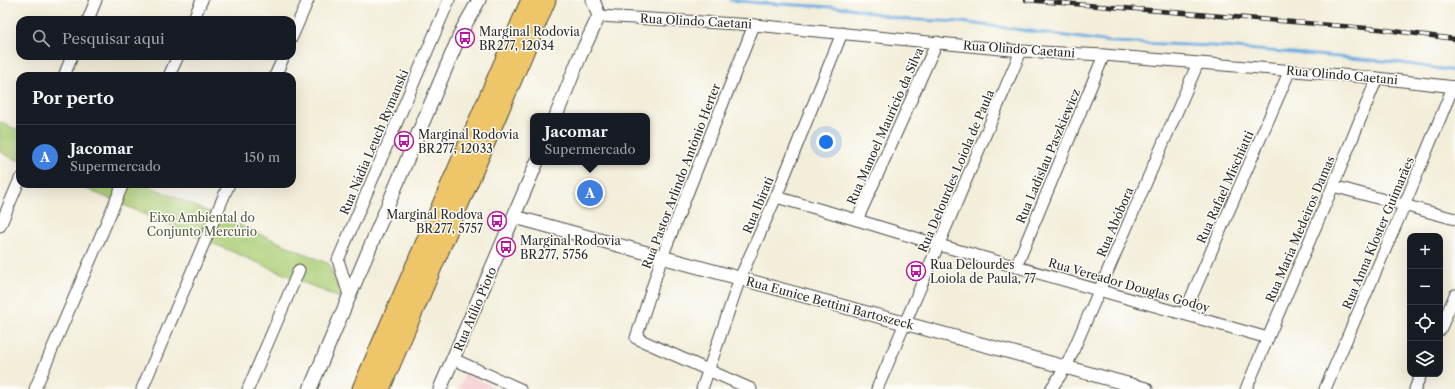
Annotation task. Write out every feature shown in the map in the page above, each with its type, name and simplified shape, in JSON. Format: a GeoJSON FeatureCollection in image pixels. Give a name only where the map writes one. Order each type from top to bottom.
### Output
{"type":"FeatureCollection","features":[{"type":"Feature","properties":{"kind":"highway"},"geometry":{"type":"LineString","coordinates":[[362,389],[531,0]]}},
{"type":"Feature","properties":{"kind":"highway"},"geometry":{"type":"LineString","coordinates":[[380,389],[546,0]]}},
{"type":"Feature","properties":{"kind":"street"},"geometry":{"type":"LineString","coordinates":[[90,16],[96,0]]}},
{"type":"Feature","properties":{"kind":"street"},"geometry":{"type":"LineString","coordinates":[[196,16],[202,0]]}},
{"type":"Feature","properties":{"kind":"street"},"geometry":{"type":"LineString","coordinates":[[296,28],[308,0]]}},
{"type":"Feature","properties":{"kind":"street","name":"Rua Nádia Leuch Rymanski"},"geometry":{"type":"LineString","coordinates":[[349,295],[338,260],[449,0]]}},
{"type":"Feature","properties":{"kind":"street"},"geometry":{"type":"LineString","coordinates":[[310,389],[462,30],[479,0]]}},
{"type":"Feature","properties":{"kind":"street"},"geometry":{"type":"LineString","coordinates":[[557,113],[580,56],[599,16],[593,0]]}},
{"type":"Feature","properties":{"kind":"street","name":"Rua Olindo Caetani"},"geometry":{"type":"LineString","coordinates":[[599,16],[754,25],[1021,50],[1290,70],[1454,87]]}},
{"type":"Feature","properties":{"kind":"street","name":"Rua Pastor Arlindo Antônio Herter"},"geometry":{"type":"LineString","coordinates":[[709,371],[636,338],[662,257],[754,25]]}},
{"type":"Feature","properties":{"kind":"street","name":"Rua Ibirati"},"geometry":{"type":"LineString","coordinates":[[702,389],[740,278],[776,197],[842,33]]}},
{"type":"Feature","properties":{"kind":"street","name":"Rua Manoel Maurício da Silva"},"geometry":{"type":"LineString","coordinates":[[857,220],[937,42]]}},
{"type":"Feature","properties":{"kind":"street","name":"Rua Delourdes Loiola de Paula"},"geometry":{"type":"LineString","coordinates":[[877,389],[1021,50]]}},
{"type":"Feature","properties":{"kind":"street","name":"Rua Ladislau Paszkiewicz"},"geometry":{"type":"LineString","coordinates":[[1016,267],[1104,55]]}},
{"type":"Feature","properties":{"kind":"street"},"geometry":{"type":"LineString","coordinates":[[66,72],[70,60]]}},
{"type":"Feature","properties":{"kind":"street"},"geometry":{"type":"LineString","coordinates":[[172,72],[176,60]]}},
{"type":"Feature","properties":{"kind":"street"},"geometry":{"type":"LineString","coordinates":[[277,72],[282,60]]}},
{"type":"Feature","properties":{"kind":"street","name":"Rua Abóbora"},"geometry":{"type":"LineString","coordinates":[[1050,389],[1066,367],[1198,63]]}},
{"type":"Feature","properties":{"kind":"street","name":"Rua Rafael Mischiatti"},"geometry":{"type":"LineString","coordinates":[[1184,314],[1290,70]]}},
{"type":"Feature","properties":{"kind":"street","name":"Rua Maria Medeiros Damas"},"geometry":{"type":"LineString","coordinates":[[1246,389],[1333,186],[1376,78]]}},
{"type":"Feature","properties":{"kind":"street","name":"Rua Anna Kloster Guimarães"},"geometry":{"type":"LineString","coordinates":[[1325,389],[1454,87]]}},
{"type":"Feature","properties":{"kind":"street","name":"Rua Atílio Pioto"},"geometry":{"type":"LineString","coordinates":[[440,389],[515,217],[536,165]]}},
{"type":"Feature","properties":{"kind":"street"},"geometry":{"type":"LineString","coordinates":[[1333,186],[1455,219]]}},
{"type":"Feature","properties":{"kind":"street"},"geometry":{"type":"LineString","coordinates":[[0,226],[16,188]]}},
{"type":"Feature","properties":{"kind":"street"},"geometry":{"type":"LineString","coordinates":[[35,389],[121,188]]}},
{"type":"Feature","properties":{"kind":"street"},"geometry":{"type":"LineString","coordinates":[[142,389],[227,188]]}},
{"type":"Feature","properties":{"kind":"street","name":"Rua Vereador Douglas Godoy"},"geometry":{"type":"LineString","coordinates":[[776,197],[939,245],[1268,338]]}},
{"type":"Feature","properties":{"kind":"street","name":"Rua Eunice Bettini Bartoszeck"},"geometry":{"type":"LineString","coordinates":[[515,217],[1146,389]]}},
{"type":"Feature","properties":{"kind":"street"},"geometry":{"type":"LineString","coordinates":[[248,389],[299,270]]}},
{"type":"Feature","properties":{"kind":"street"},"geometry":{"type":"LineString","coordinates":[[1443,323],[1455,295]]}},
{"type":"Feature","properties":{"kind":"street"},"geometry":{"type":"LineString","coordinates":[[453,360],[520,389]]}},
{"type":"Feature","properties":{"kind":"street"},"geometry":{"type":"LineString","coordinates":[[709,371],[751,389]]}},
{"type":"Feature","properties":{"kind":"street"},"geometry":{"type":"LineString","coordinates":[[1415,389],[1420,377]]}},
{"type":"Feature","properties":{"kind":"shaded area"},"geometry":{"type":"Polygon","coordinates":[[[465,374],[498,389],[458,389],[465,374]]]}},
{"type":"Feature","properties":{"kind":"green space"},"geometry":{"type":"Polygon","coordinates":[[[0,122],[16,129],[16,159],[0,152],[0,122]]]}},
{"type":"Feature","properties":{"kind":"green space","name":"Eixo Ambiental do Conjunto Mercúrio"},"geometry":{"type":"Polygon","coordinates":[[[84,188],[153,188],[329,264],[342,299],[84,188]]]}},
{"type":"Feature","properties":{"kind":"waterway"},"geometry":{"type":"LineString","coordinates":[[730,0],[850,8],[901,19],[961,22],[1111,42],[1213,46],[1395,62],[1455,71]]}},
{"type":"Feature","properties":{"kind":"railway"},"geometry":{"type":"LineString","coordinates":[[1026,0],[1379,29],[1455,39]]}},
{"type":"Feature","properties":{"kind":"place","name":"Marginal Rodovia BR277, 12034"},"geometry":{"type":"Point","coordinates":[465,38]}},
{"type":"Feature","properties":{"kind":"place","name":"Marginal Rodovia BR277, 12033"},"geometry":{"type":"Point","coordinates":[404,141]}},
{"type":"Feature","properties":{"kind":"place","name":"Jacomar"},"geometry":{"type":"Point","coordinates":[590,193]}},
{"type":"Feature","properties":{"kind":"place","name":"Marginal Rodova BR277, 5757"},"geometry":{"type":"Point","coordinates":[497,221]}},
{"type":"Feature","properties":{"kind":"place","name":"Marginal Rodovia BR277, 5756"},"geometry":{"type":"Point","coordinates":[506,247]}},
{"type":"Feature","properties":{"kind":"place","name":"Rua Delourdes Loiola de Paula, 77"},"geometry":{"type":"Point","coordinates":[916,271]}}]}
